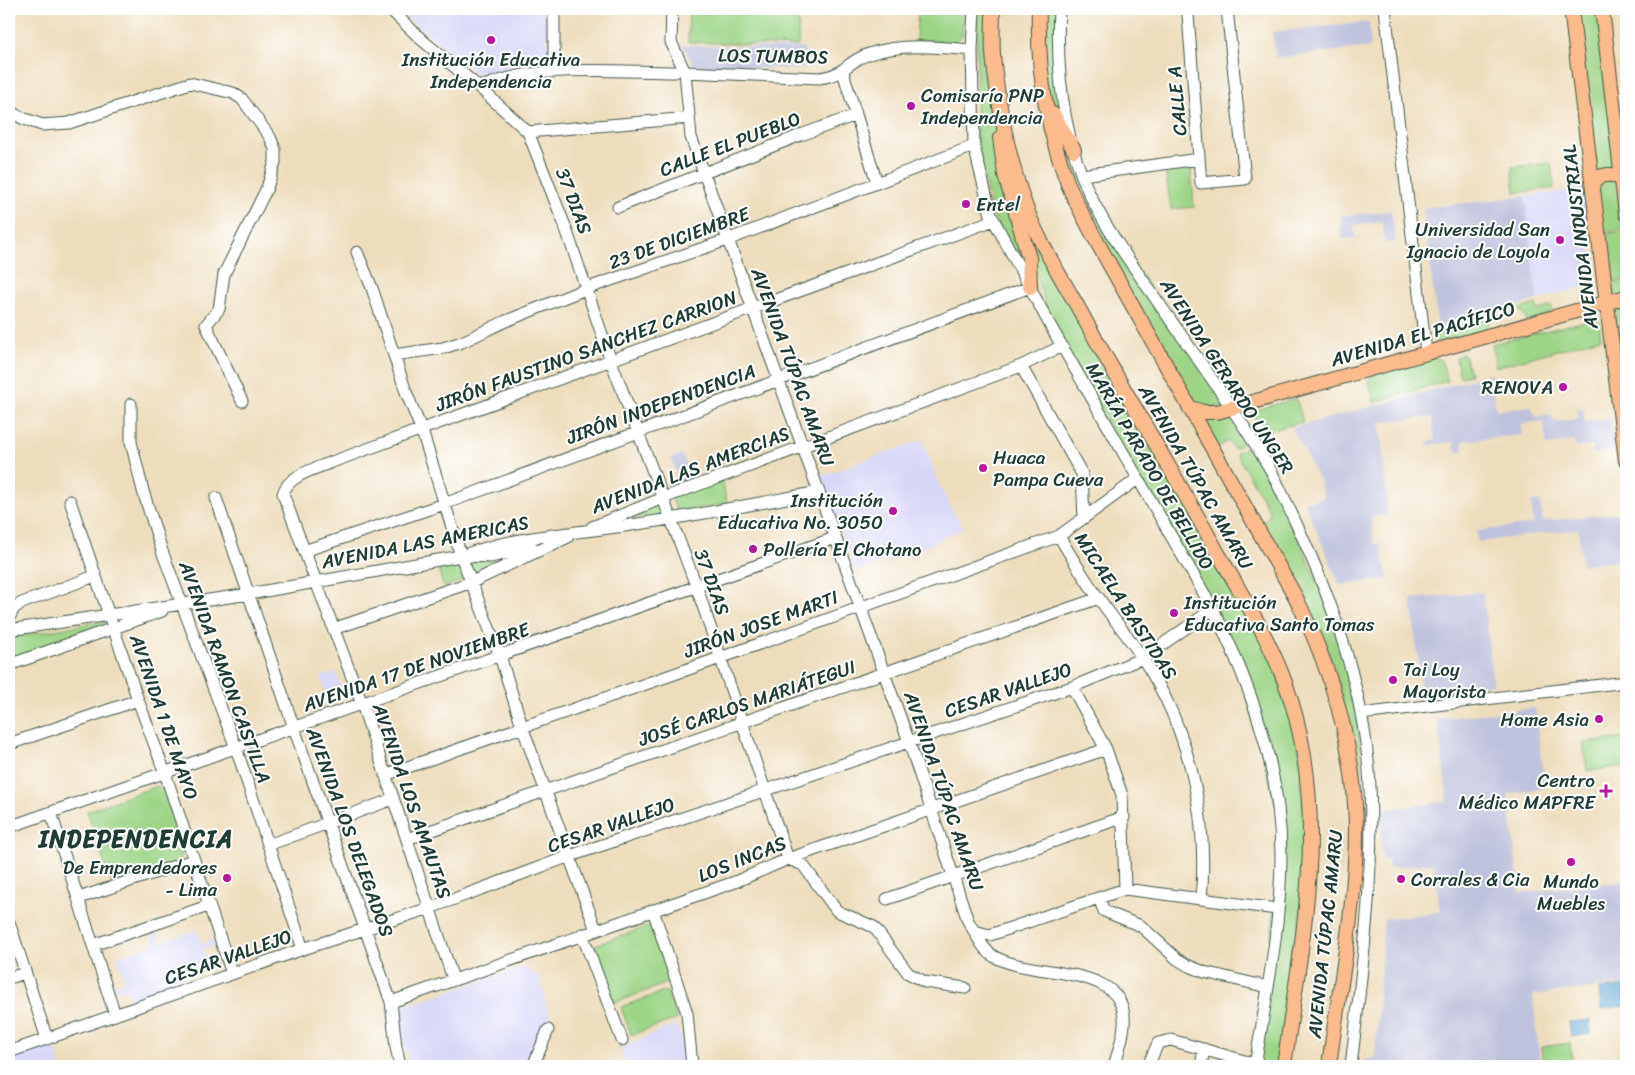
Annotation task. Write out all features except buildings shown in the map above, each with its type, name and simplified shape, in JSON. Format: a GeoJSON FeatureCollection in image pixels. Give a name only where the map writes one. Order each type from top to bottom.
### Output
{"type":"FeatureCollection","features":[{"type":"Feature","properties":{"kind":"main road","name":"AVENIDA TÚPAC AMARU"},"geometry":{"type":"LineString","coordinates":[[994,9],[996,80],[1024,201],[1044,245],[1112,369],[1271,646],[1292,700],[1308,774],[1311,851],[1306,911],[1284,1066]]}},
{"type":"Feature","properties":{"kind":"main road","name":"AVENIDA TÚPAC AMARU"},"geometry":{"type":"LineString","coordinates":[[1039,9],[1038,53],[1046,101],[1068,185],[1097,242],[1191,408],[1311,627],[1335,695],[1344,728],[1350,762],[1356,829],[1349,921],[1329,1066]]}},
{"type":"Feature","properties":{"kind":"main road","name":"AVENIDA INDUSTRIAL"},"geometry":{"type":"LineString","coordinates":[[1571,9],[1591,168],[1605,302],[1622,384],[1626,461]]}},
{"type":"Feature","properties":{"kind":"main road"},"geometry":{"type":"LineString","coordinates":[[1602,9],[1626,214]]}},
{"type":"Feature","properties":{"kind":"main road"},"geometry":{"type":"LineString","coordinates":[[996,80],[1005,175],[1028,258],[1030,287]]}},
{"type":"Feature","properties":{"kind":"main road"},"geometry":{"type":"LineString","coordinates":[[1046,101],[1074,150]]}},
{"type":"Feature","properties":{"kind":"main road"},"geometry":{"type":"LineString","coordinates":[[1591,168],[1599,171],[1609,171],[1621,164]]}},
{"type":"Feature","properties":{"kind":"main road"},"geometry":{"type":"LineString","coordinates":[[1592,183],[1604,175],[1615,176],[1623,181]]}},
{"type":"Feature","properties":{"kind":"main road","name":"AVENIDA EL PACÍFICO"},"geometry":{"type":"LineString","coordinates":[[1191,408],[1208,413],[1226,410],[1626,297]]}},
{"type":"Feature","properties":{"kind":"main road","name":"AVENIDA EL PACÍFICO"},"geometry":{"type":"LineString","coordinates":[[1204,433],[1206,420],[1226,410]]}},
{"type":"Feature","properties":{"kind":"street"},"geometry":{"type":"LineString","coordinates":[[390,9],[422,40],[480,88],[528,132],[689,118]]}},
{"type":"Feature","properties":{"kind":"street"},"geometry":{"type":"LineString","coordinates":[[554,9],[554,72]]}},
{"type":"Feature","properties":{"kind":"street","name":"AVENIDA TÚPAC AMARU"},"geometry":{"type":"LineString","coordinates":[[672,9],[672,42],[680,72],[691,137],[909,742],[968,921],[982,945],[994,957],[1022,967],[1102,983],[1116,993],[1124,1011],[1124,1026],[1114,1066]]}},
{"type":"Feature","properties":{"kind":"street","name":"MARÍA PARADO DE BELLIDO"},"geometry":{"type":"LineString","coordinates":[[974,9],[972,50],[974,146],[981,181],[994,220],[1136,480],[1213,609],[1233,648],[1259,721],[1270,761],[1280,829],[1281,857],[1268,987],[1255,1065]]}},
{"type":"Feature","properties":{"kind":"street","name":"AVENIDA GERARDO UNGER"},"geometry":{"type":"LineString","coordinates":[[1059,9],[1057,52],[1067,126],[1088,192],[1117,241],[1226,410],[1271,470],[1317,567],[1338,624],[1361,714],[1369,770],[1371,824],[1368,886],[1351,1066]]}},
{"type":"Feature","properties":{"kind":"street","name":"CALLE A"},"geometry":{"type":"LineString","coordinates":[[1188,15],[1201,183],[1245,179],[1228,9]]}},
{"type":"Feature","properties":{"kind":"street"},"geometry":{"type":"LineString","coordinates":[[1385,9],[1426,352]]}},
{"type":"Feature","properties":{"kind":"street","name":"LOS TUMBOS"},"geometry":{"type":"LineString","coordinates":[[480,88],[495,80],[554,72],[680,72],[819,78],[843,72],[849,63],[892,48],[916,46],[972,50]]}},
{"type":"Feature","properties":{"kind":"street"},"geometry":{"type":"LineString","coordinates":[[843,72],[877,183]]}},
{"type":"Feature","properties":{"kind":"street"},"geometry":{"type":"LineString","coordinates":[[9,111],[28,121],[42,125],[69,123],[190,83],[233,92],[242,99],[270,137],[275,149],[275,162],[267,188],[224,274],[219,309],[206,325],[242,401]]}},
{"type":"Feature","properties":{"kind":"street","name":"CALLE EL PUEBLO"},"geometry":{"type":"LineString","coordinates":[[618,207],[856,116]]}},
{"type":"Feature","properties":{"kind":"street","name":"37 DIAS"},"geometry":{"type":"LineString","coordinates":[[528,132],[588,288],[611,360],[697,588],[788,859]]}},
{"type":"Feature","properties":{"kind":"street","name":"23 DE DICIEMBRE"},"geometry":{"type":"LineString","coordinates":[[394,355],[442,348],[462,342],[506,321],[588,288],[728,240],[974,146]]}},
{"type":"Feature","properties":{"kind":"street"},"geometry":{"type":"LineString","coordinates":[[1082,175],[1199,159]]}},
{"type":"Feature","properties":{"kind":"street","name":"JIRÓN FAUSTINO SANCHEZ CARRION"},"geometry":{"type":"LineString","coordinates":[[283,494],[291,480],[332,462],[994,220]]}},
{"type":"Feature","properties":{"kind":"street"},"geometry":{"type":"LineString","coordinates":[[357,252],[372,288],[394,355],[422,430],[461,556],[500,656],[522,726],[596,930]]}},
{"type":"Feature","properties":{"kind":"street","name":"JIRÓN INDEPENDENCIA"},"geometry":{"type":"LineString","coordinates":[[304,551],[444,504],[638,430],[1030,287]]}},
{"type":"Feature","properties":{"kind":"street","name":"AVENIDA LAS AMERCIAS"},"geometry":{"type":"LineString","coordinates":[[332,630],[472,582],[576,533],[662,498],[1021,366],[1062,346]]}},
{"type":"Feature","properties":{"kind":"street"},"geometry":{"type":"LineString","coordinates":[[1021,366],[1082,474],[1084,518]]}},
{"type":"Feature","properties":{"kind":"street","name":"AVENIDA RAMON CASTILLA"},"geometry":{"type":"LineString","coordinates":[[131,404],[131,442],[143,491],[162,551],[236,748],[303,949]]}},
{"type":"Feature","properties":{"kind":"street","name":"JIRÓN JOSE MARTI"},"geometry":{"type":"LineString","coordinates":[[385,775],[720,658],[1059,536],[1136,480]]}},
{"type":"Feature","properties":{"kind":"street","name":"AVENIDA LAS AMERICAS"},"geometry":{"type":"LineString","coordinates":[[9,630],[110,613],[249,594],[461,556],[485,547],[532,537],[671,520],[819,492]]}},
{"type":"Feature","properties":{"kind":"street","name":"AVENIDA LOS AMAUTAS"},"geometry":{"type":"LineString","coordinates":[[283,494],[332,630],[362,704],[453,979]]}},
{"type":"Feature","properties":{"kind":"street","name":"AVENIDA LOS DELEGADOS"},"geometry":{"type":"LineString","coordinates":[[216,498],[294,728],[392,1002],[396,1047],[400,1066]]}},
{"type":"Feature","properties":{"kind":"street","name":"AVENIDA 1 DE MAYO"},"geometry":{"type":"LineString","coordinates":[[70,501],[95,576],[110,613],[138,700],[166,773],[208,906],[232,974]]}},
{"type":"Feature","properties":{"kind":"street","name":"MICAELA BASTIDAS"},"geometry":{"type":"LineString","coordinates":[[1059,536],[1099,598],[1143,658],[1170,708],[1187,755],[1203,832],[1204,873],[1201,899]]}},
{"type":"Feature","properties":{"kind":"street","name":"AVENIDA 17 DE NOVIEMBRE"},"geometry":{"type":"LineString","coordinates":[[9,828],[835,538]]}},
{"type":"Feature","properties":{"kind":"street"},"geometry":{"type":"LineString","coordinates":[[9,618],[14,608],[22,602],[95,576]]}},
{"type":"Feature","properties":{"kind":"street","name":"JOSÉ CARLOS MARIÁTEGUI"},"geometry":{"type":"LineString","coordinates":[[407,839],[743,724],[1099,598]]}},
{"type":"Feature","properties":{"kind":"street"},"geometry":{"type":"LineString","coordinates":[[9,665],[183,604]]}},
{"type":"Feature","properties":{"kind":"street","name":"CESAR VALLEJO"},"geometry":{"type":"LineString","coordinates":[[9,1052],[303,949],[430,908],[570,856],[765,792],[1072,687],[1143,658],[1213,609]]}},
{"type":"Feature","properties":{"kind":"street"},"geometry":{"type":"LineString","coordinates":[[1361,714],[1626,682]]}},
{"type":"Feature","properties":{"kind":"street"},"geometry":{"type":"LineString","coordinates":[[1072,687],[1106,749],[1122,795],[1126,889]]}},
{"type":"Feature","properties":{"kind":"street"},"geometry":{"type":"LineString","coordinates":[[9,744],[138,700]]}},
{"type":"Feature","properties":{"kind":"street","name":"LOS INCAS"},"geometry":{"type":"LineString","coordinates":[[392,1002],[453,979],[735,882],[788,859],[1106,749]]}},
{"type":"Feature","properties":{"kind":"street"},"geometry":{"type":"LineString","coordinates":[[268,845],[394,799]]}},
{"type":"Feature","properties":{"kind":"street"},"geometry":{"type":"LineString","coordinates":[[51,813],[115,1015]]}},
{"type":"Feature","properties":{"kind":"street"},"geometry":{"type":"LineString","coordinates":[[887,899],[1124,817]]}},
{"type":"Feature","properties":{"kind":"street"},"geometry":{"type":"LineString","coordinates":[[788,859],[803,865],[837,911],[874,927],[908,973],[925,982],[965,988]]}},
{"type":"Feature","properties":{"kind":"street"},"geometry":{"type":"LineString","coordinates":[[79,898],[193,860]]}},
{"type":"Feature","properties":{"kind":"street"},"geometry":{"type":"LineString","coordinates":[[974,931],[990,935],[1126,889],[1277,909]]}},
{"type":"Feature","properties":{"kind":"street"},"geometry":{"type":"LineString","coordinates":[[1099,898],[1104,911],[1141,926],[1187,965],[1204,972],[1268,987]]}},
{"type":"Feature","properties":{"kind":"street"},"geometry":{"type":"LineString","coordinates":[[94,946],[208,906]]}},
{"type":"Feature","properties":{"kind":"street"},"geometry":{"type":"LineString","coordinates":[[653,910],[687,1013],[692,1066]]}},
{"type":"Feature","properties":{"kind":"street"},"geometry":{"type":"LineString","coordinates":[[9,922],[47,1039]]}},
{"type":"Feature","properties":{"kind":"street"},"geometry":{"type":"LineString","coordinates":[[582,934],[622,1040]]}},
{"type":"Feature","properties":{"kind":"street"},"geometry":{"type":"LineString","coordinates":[[9,978],[26,973]]}},
{"type":"Feature","properties":{"kind":"street"},"geometry":{"type":"LineString","coordinates":[[533,1066],[548,1030]]}},
{"type":"Feature","properties":{"kind":"street"},"geometry":{"type":"LineString","coordinates":[[1148,1066],[1158,1043],[1171,1040],[1255,1065]]}},
{"type":"Feature","properties":{"kind":"street"},"geometry":{"type":"LineString","coordinates":[[1201,1066],[1204,1049]]}},
{"type":"Feature","properties":{"kind":"shaded area","name":"Institución Educativa Independencia"},"geometry":{"type":"Polygon","coordinates":[[[400,9],[548,9],[548,63],[477,74],[406,17],[400,9]]]}},
{"type":"Feature","properties":{"kind":"shaded area"},"geometry":{"type":"Polygon","coordinates":[[[1369,22],[1371,47],[1276,58],[1272,32],[1369,22]]]}},
{"type":"Feature","properties":{"kind":"shaded area"},"geometry":{"type":"Polygon","coordinates":[[[682,45],[804,48],[804,69],[695,67],[682,45]]]}},
{"type":"Feature","properties":{"kind":"shaded area","name":"Universidad San Ignacio de Loyola"},"geometry":{"type":"Polygon","coordinates":[[[1584,189],[1594,284],[1537,300],[1525,196],[1584,189]]]}},
{"type":"Feature","properties":{"kind":"shaded area"},"geometry":{"type":"Polygon","coordinates":[[[1525,196],[1537,300],[1444,327],[1437,322],[1423,208],[1525,196]]]}},
{"type":"Feature","properties":{"kind":"shaded area"},"geometry":{"type":"Polygon","coordinates":[[[1391,211],[1396,242],[1385,243],[1382,222],[1354,225],[1355,238],[1342,239],[1340,216],[1391,211]]]}},
{"type":"Feature","properties":{"kind":"shaded area"},"geometry":{"type":"Polygon","coordinates":[[[1492,374],[1496,410],[1531,406],[1536,417],[1550,414],[1555,422],[1579,419],[1577,408],[1583,408],[1585,422],[1611,418],[1614,451],[1593,454],[1592,446],[1576,447],[1575,441],[1547,445],[1543,421],[1522,424],[1522,435],[1463,441],[1464,452],[1456,452],[1454,442],[1428,445],[1428,441],[1435,441],[1432,417],[1380,422],[1388,515],[1371,517],[1374,544],[1380,543],[1388,579],[1340,585],[1304,502],[1324,498],[1320,482],[1292,428],[1492,374]]]}},
{"type":"Feature","properties":{"kind":"shaded area","name":"Institución Educativa No. 3050"},"geometry":{"type":"Polygon","coordinates":[[[922,440],[944,495],[963,528],[925,547],[856,572],[821,476],[922,440]]]}},
{"type":"Feature","properties":{"kind":"shaded area"},"geometry":{"type":"Polygon","coordinates":[[[682,454],[692,480],[681,485],[671,458],[682,454]]]}},
{"type":"Feature","properties":{"kind":"shaded area"},"geometry":{"type":"Polygon","coordinates":[[[1540,501],[1543,521],[1619,513],[1623,560],[1582,565],[1578,529],[1478,542],[1477,531],[1534,524],[1531,502],[1540,501]]]}},
{"type":"Feature","properties":{"kind":"shaded area"},"geometry":{"type":"Polygon","coordinates":[[[1483,592],[1493,684],[1422,694],[1411,599],[1483,592]]]}},
{"type":"Feature","properties":{"kind":"shaded area"},"geometry":{"type":"Polygon","coordinates":[[[336,672],[344,696],[329,701],[321,677],[336,672]]]}},
{"type":"Feature","properties":{"kind":"shaded area"},"geometry":{"type":"Polygon","coordinates":[[[1535,708],[1545,788],[1508,794],[1520,893],[1626,881],[1626,984],[1533,995],[1540,1066],[1363,1066],[1363,1060],[1375,1058],[1384,919],[1440,912],[1434,863],[1389,868],[1388,860],[1382,861],[1381,810],[1448,801],[1437,719],[1535,708]]]}},
{"type":"Feature","properties":{"kind":"shaded area"},"geometry":{"type":"Polygon","coordinates":[[[197,930],[201,944],[214,940],[216,945],[203,949],[209,967],[181,976],[185,986],[132,1004],[127,989],[116,992],[114,985],[125,981],[117,957],[155,944],[152,932],[157,931],[161,942],[197,930]]]}},
{"type":"Feature","properties":{"kind":"shaded area"},"geometry":{"type":"Polygon","coordinates":[[[525,967],[540,979],[551,1021],[544,1030],[530,1066],[412,1066],[403,1044],[397,1012],[403,1006],[525,967]]]}},
{"type":"Feature","properties":{"kind":"shaded area"},"geometry":{"type":"Polygon","coordinates":[[[676,1024],[688,1055],[689,1066],[627,1066],[620,1048],[676,1024]]]}},
{"type":"Feature","properties":{"kind":"shaded area"},"geometry":{"type":"Polygon","coordinates":[[[53,1042],[61,1066],[9,1066],[9,1057],[53,1042]]]}},
{"type":"Feature","properties":{"kind":"green space"},"geometry":{"type":"Polygon","coordinates":[[[689,9],[799,9],[798,46],[688,42],[689,9]]]}},
{"type":"Feature","properties":{"kind":"green space"},"geometry":{"type":"Polygon","coordinates":[[[918,9],[964,9],[962,36],[953,42],[916,40],[918,9]]]}},
{"type":"Feature","properties":{"kind":"green space"},"geometry":{"type":"Polygon","coordinates":[[[977,9],[991,9],[991,51],[999,142],[1040,303],[992,213],[976,146],[977,9]]]}},
{"type":"Feature","properties":{"kind":"green space"},"geometry":{"type":"Polygon","coordinates":[[[1040,9],[1057,9],[1065,124],[1046,100],[1040,9]]]}},
{"type":"Feature","properties":{"kind":"green space"},"geometry":{"type":"Polygon","coordinates":[[[1572,9],[1600,9],[1626,228],[1599,232],[1572,9]]]}},
{"type":"Feature","properties":{"kind":"green space"},"geometry":{"type":"Polygon","coordinates":[[[1051,114],[1087,192],[1228,407],[1192,407],[1070,185],[1051,114]]]}},
{"type":"Feature","properties":{"kind":"green space"},"geometry":{"type":"Polygon","coordinates":[[[1551,163],[1554,188],[1515,193],[1512,167],[1551,163]]]}},
{"type":"Feature","properties":{"kind":"green space"},"geometry":{"type":"Polygon","coordinates":[[[1191,168],[1194,207],[1171,209],[1165,171],[1191,168]]]}},
{"type":"Feature","properties":{"kind":"green space"},"geometry":{"type":"Polygon","coordinates":[[[1022,201],[1268,646],[1298,735],[1308,862],[1279,1066],[1258,1066],[1282,828],[1234,648],[1052,326],[1017,213],[1022,201]]]}},
{"type":"Feature","properties":{"kind":"green space"},"geometry":{"type":"Polygon","coordinates":[[[1626,231],[1626,278],[1605,284],[1599,234],[1626,231]]]}},
{"type":"Feature","properties":{"kind":"green space"},"geometry":{"type":"Polygon","coordinates":[[[1626,280],[1626,296],[1606,301],[1605,287],[1626,280]]]}},
{"type":"Feature","properties":{"kind":"green space"},"geometry":{"type":"Polygon","coordinates":[[[1626,298],[1626,330],[1611,334],[1606,303],[1626,298]]]}},
{"type":"Feature","properties":{"kind":"green space"},"geometry":{"type":"Polygon","coordinates":[[[1536,304],[1538,310],[1552,306],[1552,311],[1530,323],[1519,309],[1536,304]]]}},
{"type":"Feature","properties":{"kind":"green space"},"geometry":{"type":"Polygon","coordinates":[[[1490,317],[1488,333],[1440,347],[1431,334],[1490,317]]]}},
{"type":"Feature","properties":{"kind":"green space"},"geometry":{"type":"Polygon","coordinates":[[[1598,318],[1601,338],[1496,367],[1492,344],[1598,318]]]}},
{"type":"Feature","properties":{"kind":"green space"},"geometry":{"type":"Polygon","coordinates":[[[1626,333],[1626,388],[1618,389],[1611,337],[1626,333]]]}},
{"type":"Feature","properties":{"kind":"green space"},"geometry":{"type":"Polygon","coordinates":[[[1462,354],[1465,356],[1470,375],[1460,377],[1456,358],[1462,354]]]}},
{"type":"Feature","properties":{"kind":"green space"},"geometry":{"type":"Polygon","coordinates":[[[1436,357],[1441,360],[1448,381],[1374,402],[1369,382],[1371,376],[1436,357]]]}},
{"type":"Feature","properties":{"kind":"green space"},"geometry":{"type":"Polygon","coordinates":[[[1296,398],[1303,422],[1265,432],[1250,412],[1296,398]]]}},
{"type":"Feature","properties":{"kind":"green space"},"geometry":{"type":"Polygon","coordinates":[[[1230,410],[1249,440],[1234,449],[1228,441],[1215,449],[1206,424],[1210,418],[1230,410]]]}},
{"type":"Feature","properties":{"kind":"green space"},"geometry":{"type":"Polygon","coordinates":[[[1252,444],[1270,471],[1333,618],[1350,685],[1359,734],[1363,784],[1359,797],[1345,712],[1332,662],[1308,608],[1261,522],[1269,516],[1270,512],[1236,453],[1252,444]]]}},
{"type":"Feature","properties":{"kind":"green space"},"geometry":{"type":"Polygon","coordinates":[[[722,478],[727,504],[677,512],[671,497],[722,478]]]}},
{"type":"Feature","properties":{"kind":"green space"},"geometry":{"type":"Polygon","coordinates":[[[661,500],[665,515],[625,519],[661,500]]]}},
{"type":"Feature","properties":{"kind":"green space"},"geometry":{"type":"Polygon","coordinates":[[[505,559],[474,576],[468,561],[505,559]]]}},
{"type":"Feature","properties":{"kind":"green space"},"geometry":{"type":"Polygon","coordinates":[[[462,562],[467,578],[444,588],[438,568],[462,562]]]}},
{"type":"Feature","properties":{"kind":"green space"},"geometry":{"type":"Polygon","coordinates":[[[109,620],[111,628],[9,663],[9,638],[109,620]]]}},
{"type":"Feature","properties":{"kind":"green space"},"geometry":{"type":"Polygon","coordinates":[[[1626,738],[1626,766],[1587,771],[1583,743],[1626,738]]]}},
{"type":"Feature","properties":{"kind":"green space"},"geometry":{"type":"Polygon","coordinates":[[[157,786],[164,789],[184,850],[179,862],[112,885],[87,811],[157,786]]]}},
{"type":"Feature","properties":{"kind":"green space"},"geometry":{"type":"Polygon","coordinates":[[[652,925],[673,981],[613,1003],[595,945],[652,925]]]}},
{"type":"Feature","properties":{"kind":"green space"},"geometry":{"type":"Polygon","coordinates":[[[666,991],[677,1019],[631,1035],[621,1007],[666,991]]]}},
{"type":"Feature","properties":{"kind":"green space"},"geometry":{"type":"Polygon","coordinates":[[[1570,1043],[1573,1066],[1543,1066],[1541,1047],[1570,1043]]]}},
{"type":"Feature","properties":{"kind":"water"},"geometry":{"type":"Polygon","coordinates":[[[1626,986],[1626,1006],[1601,1009],[1599,989],[1626,986]]]}},
{"type":"Feature","properties":{"kind":"water"},"geometry":{"type":"Polygon","coordinates":[[[1590,1020],[1590,1034],[1571,1037],[1569,1022],[1590,1020]]]}},
{"type":"Feature","properties":{"kind":"place","name":"Institución Educativa Independencia"},"geometry":{"type":"Point","coordinates":[491,40]}},
{"type":"Feature","properties":{"kind":"place","name":"Comisaría PNP Independencia"},"geometry":{"type":"Point","coordinates":[911,106]}},
{"type":"Feature","properties":{"kind":"place","name":"Entel"},"geometry":{"type":"Point","coordinates":[966,204]}},
{"type":"Feature","properties":{"kind":"place","name":"Universidad San Ignacio de Loyola"},"geometry":{"type":"Point","coordinates":[1560,240]}},
{"type":"Feature","properties":{"kind":"place","name":"RENOVA"},"geometry":{"type":"Point","coordinates":[1563,387]}},
{"type":"Feature","properties":{"kind":"place","name":"Huaca Pampa Cueva"},"geometry":{"type":"Point","coordinates":[983,468]}},
{"type":"Feature","properties":{"kind":"place","name":"Institución Educativa No. 3050"},"geometry":{"type":"Point","coordinates":[893,511]}},
{"type":"Feature","properties":{"kind":"place","name":"Pollería El Chotano"},"geometry":{"type":"Point","coordinates":[753,549]}},
{"type":"Feature","properties":{"kind":"place","name":"Institución Educativa Santo Tomas"},"geometry":{"type":"Point","coordinates":[1174,613]}},
{"type":"Feature","properties":{"kind":"place","name":"Tai Loy Mayorista"},"geometry":{"type":"Point","coordinates":[1393,680]}},
{"type":"Feature","properties":{"kind":"place","name":"Home Asia"},"geometry":{"type":"Point","coordinates":[1599,719]}},
{"type":"Feature","properties":{"kind":"place","name":"Centro Médico MAPFRE"},"geometry":{"type":"Point","coordinates":[1606,791]}},
{"type":"Feature","properties":{"kind":"place","name":"Mundo Muebles"},"geometry":{"type":"Point","coordinates":[1571,862]}},
{"type":"Feature","properties":{"kind":"place","name":"De Emprendedores - Lima"},"geometry":{"type":"Point","coordinates":[227,878]}},
{"type":"Feature","properties":{"kind":"place","name":"Corrales & Cia"},"geometry":{"type":"Point","coordinates":[1401,879]}},
{"type":"Feature","properties":{"kind":"district","name":"INDEPENDENCIA"},"geometry":{"type":"Point","coordinates":[136,839]}}]}
